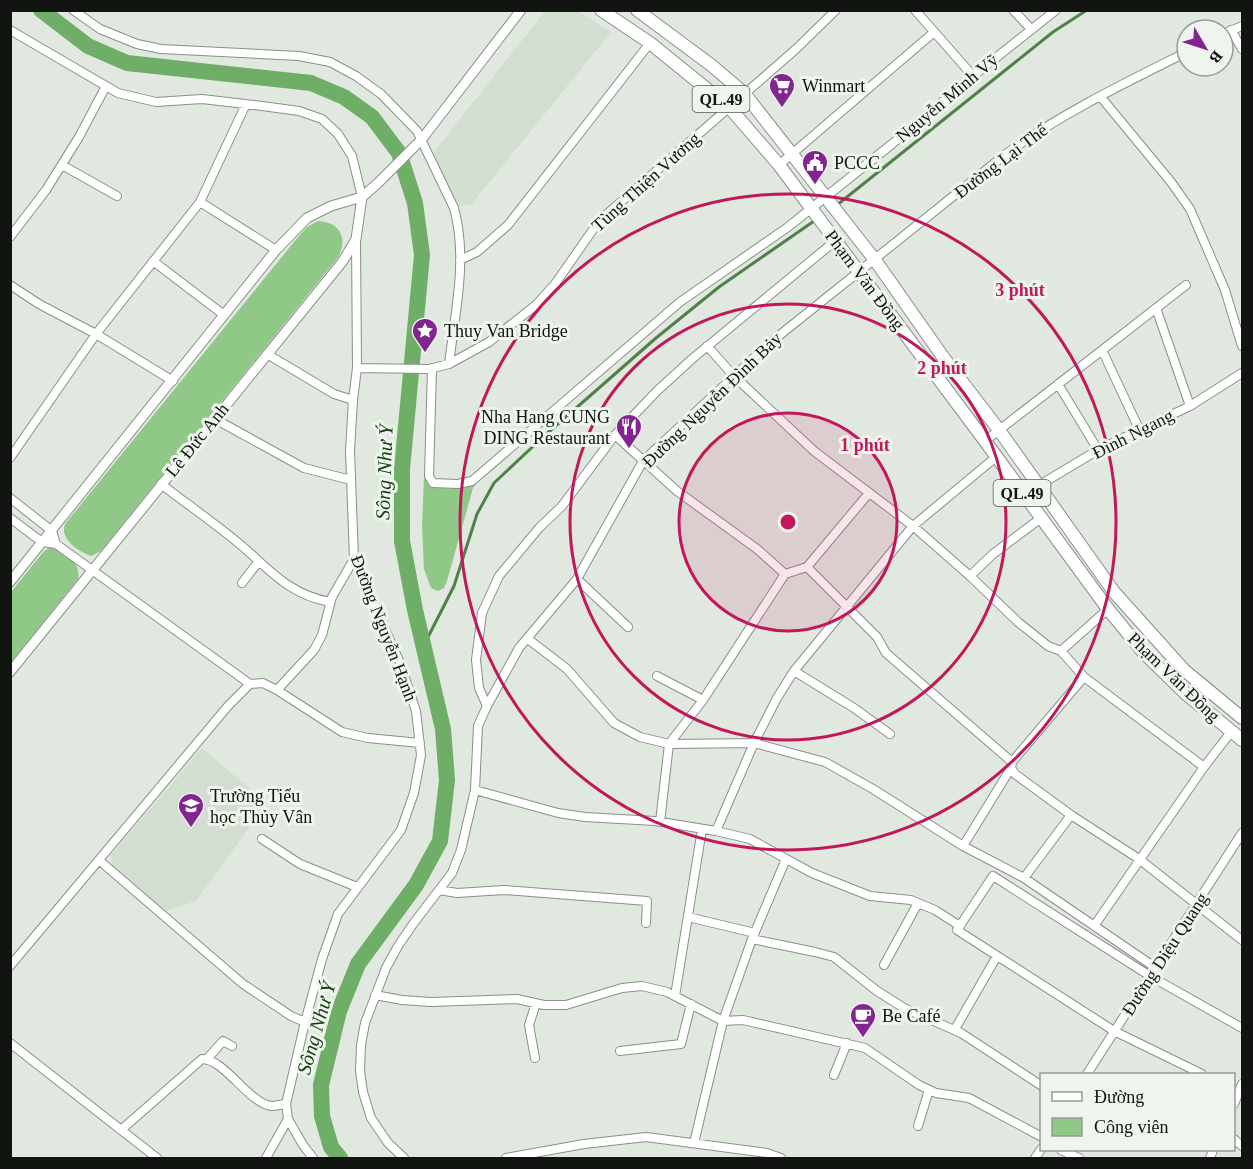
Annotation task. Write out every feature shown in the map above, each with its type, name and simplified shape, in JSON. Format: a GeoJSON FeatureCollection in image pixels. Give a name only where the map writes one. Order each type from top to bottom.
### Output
{"type":"FeatureCollection","features":[{"type":"Feature","properties":{"kind":"main road","name":"Phạm Văn Đồng"},"geometry":{"type":"LineString","coordinates":[[601,10],[650,43],[729,107],[779,165],[817,215],[1108,609],[1143,652],[1185,693],[1242,740]]}},
{"type":"Feature","properties":{"kind":"main road","name":"Phạm Văn Đồng"},"geometry":{"type":"LineString","coordinates":[[637,10],[711,65],[744,93],[794,153],[875,260],[1114,592],[1184,670],[1242,718]]}},
{"type":"Feature","properties":{"kind":"street"},"geometry":{"type":"LineString","coordinates":[[73,10],[100,29],[137,44],[161,49],[299,56],[330,62],[356,76],[381,94],[417,130],[454,208],[459,230],[460,260],[449,364]]}},
{"type":"Feature","properties":{"kind":"street"},"geometry":{"type":"LineString","coordinates":[[10,582],[276,250],[293,231],[317,212],[362,197],[378,183],[422,139],[521,10]]}},
{"type":"Feature","properties":{"kind":"street","name":"Tùng Thiện Vương"},"geometry":{"type":"LineString","coordinates":[[357,368],[430,369],[449,364],[489,342],[536,305],[555,284],[599,221],[796,49],[836,10]]}},
{"type":"Feature","properties":{"kind":"street"},"geometry":{"type":"LineString","coordinates":[[915,10],[973,76]]}},
{"type":"Feature","properties":{"kind":"street"},"geometry":{"type":"LineString","coordinates":[[1013,10],[1031,29]]}},
{"type":"Feature","properties":{"kind":"street","name":"Nguyễn Minh Vỹ"},"geometry":{"type":"LineString","coordinates":[[430,369],[429,476],[434,483],[458,484],[472,481],[680,302],[788,227],[817,215],[832,203],[892,144],[1056,10]]}},
{"type":"Feature","properties":{"kind":"street"},"geometry":{"type":"LineString","coordinates":[[10,30],[118,93],[156,102],[202,99],[246,104],[299,111],[322,119],[338,134],[352,156],[362,197]]}},
{"type":"Feature","properties":{"kind":"street"},"geometry":{"type":"LineString","coordinates":[[779,165],[933,33]]}},
{"type":"Feature","properties":{"kind":"street"},"geometry":{"type":"LineString","coordinates":[[1235,36],[1242,49]]}},
{"type":"Feature","properties":{"kind":"street"},"geometry":{"type":"LineString","coordinates":[[460,260],[477,252],[508,225],[650,43]]}},
{"type":"Feature","properties":{"kind":"street","name":"Đường Lại Thế"},"geometry":{"type":"LineString","coordinates":[[860,272],[1029,137],[1100,96],[1175,58]]}},
{"type":"Feature","properties":{"kind":"street"},"geometry":{"type":"LineString","coordinates":[[10,237],[62,165],[106,86]]}},
{"type":"Feature","properties":{"kind":"street"},"geometry":{"type":"LineString","coordinates":[[1100,96],[1171,182],[1190,210],[1225,290],[1242,346]]}},
{"type":"Feature","properties":{"kind":"street"},"geometry":{"type":"LineString","coordinates":[[10,458],[96,334],[200,202],[246,104]]}},
{"type":"Feature","properties":{"kind":"street"},"geometry":{"type":"LineString","coordinates":[[62,165],[117,196]]}},
{"type":"Feature","properties":{"kind":"street","name":"Lê Đức Anh"},"geometry":{"type":"LineString","coordinates":[[10,672],[343,261],[356,239],[362,197]]}},
{"type":"Feature","properties":{"kind":"street"},"geometry":{"type":"LineString","coordinates":[[200,202],[276,250]]}},
{"type":"Feature","properties":{"kind":"street","name":"Đường Nguyễn Hạnh"},"geometry":{"type":"LineString","coordinates":[[313,1158],[288,1119],[286,1104],[305,1022],[322,959],[339,914],[401,830],[414,793],[421,755],[416,711],[400,663],[354,560],[351,480],[353,400],[357,368],[356,239]]}},
{"type":"Feature","properties":{"kind":"street"},"geometry":{"type":"LineString","coordinates":[[487,706],[479,688],[476,660],[482,613],[500,576],[539,528],[561,506],[615,435],[674,375],[835,241]]}},
{"type":"Feature","properties":{"kind":"street"},"geometry":{"type":"LineString","coordinates":[[153,261],[224,315]]}},
{"type":"Feature","properties":{"kind":"street","name":"Đường Nguyễn Đình Bảy"},"geometry":{"type":"LineString","coordinates":[[404,1158],[388,1143],[371,1118],[363,1092],[360,1071],[365,1023],[375,995],[398,946],[452,873],[461,850],[475,790],[478,726],[487,706],[519,648],[577,579],[643,461],[771,342],[860,272]]}},
{"type":"Feature","properties":{"kind":"street"},"geometry":{"type":"LineString","coordinates":[[10,285],[172,381]]}},
{"type":"Feature","properties":{"kind":"street"},"geometry":{"type":"LineString","coordinates":[[985,441],[1186,285]]}},
{"type":"Feature","properties":{"kind":"street"},"geometry":{"type":"LineString","coordinates":[[1156,308],[1190,406]]}},
{"type":"Feature","properties":{"kind":"street"},"geometry":{"type":"LineString","coordinates":[[707,346],[734,376],[806,443],[913,526],[1018,622],[1048,646],[1061,651],[1084,676],[1204,766]]}},
{"type":"Feature","properties":{"kind":"street"},"geometry":{"type":"LineString","coordinates":[[1102,350],[1139,429]]}},
{"type":"Feature","properties":{"kind":"street"},"geometry":{"type":"LineString","coordinates":[[267,354],[334,394],[353,400]]}},
{"type":"Feature","properties":{"kind":"street","name":"Đình Ngang"},"geometry":{"type":"LineString","coordinates":[[1023,495],[1098,450],[1190,406],[1242,374]]}},
{"type":"Feature","properties":{"kind":"street"},"geometry":{"type":"LineString","coordinates":[[1058,384],[1098,450]]}},
{"type":"Feature","properties":{"kind":"street"},"geometry":{"type":"LineString","coordinates":[[214,419],[304,468],[351,480]]}},
{"type":"Feature","properties":{"kind":"street"},"geometry":{"type":"LineString","coordinates":[[615,435],[677,491],[757,549],[785,574]]}},
{"type":"Feature","properties":{"kind":"street"},"geometry":{"type":"LineString","coordinates":[[716,831],[754,743],[794,671],[913,526],[996,457]]}},
{"type":"Feature","properties":{"kind":"street"},"geometry":{"type":"LineString","coordinates":[[161,484],[259,561],[288,587],[309,597],[330,602]]}},
{"type":"Feature","properties":{"kind":"street"},"geometry":{"type":"LineString","coordinates":[[660,822],[669,744],[703,700],[785,574],[807,567],[869,493]]}},
{"type":"Feature","properties":{"kind":"street"},"geometry":{"type":"LineString","coordinates":[[10,498],[52,531],[56,544]]}},
{"type":"Feature","properties":{"kind":"street"},"geometry":{"type":"LineString","coordinates":[[10,518],[42,542],[56,544],[250,684],[262,683],[277,690],[342,732],[368,738],[420,743]]}},
{"type":"Feature","properties":{"kind":"street"},"geometry":{"type":"LineString","coordinates":[[970,576],[993,554],[1041,518]]}},
{"type":"Feature","properties":{"kind":"street"},"geometry":{"type":"LineString","coordinates":[[277,690],[314,650],[322,635],[330,602],[354,560]]}},
{"type":"Feature","properties":{"kind":"street"},"geometry":{"type":"LineString","coordinates":[[242,583],[259,561]]}},
{"type":"Feature","properties":{"kind":"street"},"geometry":{"type":"LineString","coordinates":[[807,567],[877,637],[886,653],[1012,765],[1015,774],[1071,815],[1139,859],[1242,940]]}},
{"type":"Feature","properties":{"kind":"street"},"geometry":{"type":"LineString","coordinates":[[577,579],[628,627]]}},
{"type":"Feature","properties":{"kind":"street"},"geometry":{"type":"LineString","coordinates":[[1061,651],[1108,609]]}},
{"type":"Feature","properties":{"kind":"street"},"geometry":{"type":"LineString","coordinates":[[528,639],[567,669],[614,723],[640,737],[669,744],[754,743],[825,762],[873,789],[963,846],[1024,878],[1156,968]]}},
{"type":"Feature","properties":{"kind":"street"},"geometry":{"type":"LineString","coordinates":[[794,671],[854,708],[890,734]]}},
{"type":"Feature","properties":{"kind":"street"},"geometry":{"type":"LineString","coordinates":[[657,676],[703,700]]}},
{"type":"Feature","properties":{"kind":"street"},"geometry":{"type":"LineString","coordinates":[[963,846],[1012,765],[1084,676]]}},
{"type":"Feature","properties":{"kind":"street"},"geometry":{"type":"LineString","coordinates":[[10,966],[221,715],[250,684]]}},
{"type":"Feature","properties":{"kind":"street"},"geometry":{"type":"LineString","coordinates":[[1094,926],[1204,766],[1231,732]]}},
{"type":"Feature","properties":{"kind":"street"},"geometry":{"type":"LineString","coordinates":[[475,790],[558,813],[660,822],[750,839],[812,873],[870,896],[911,900],[934,910],[960,926]]}},
{"type":"Feature","properties":{"kind":"street"},"geometry":{"type":"LineString","coordinates":[[1024,878],[1071,815]]}},
{"type":"Feature","properties":{"kind":"street"},"geometry":{"type":"LineString","coordinates":[[675,996],[702,829]]}},
{"type":"Feature","properties":{"kind":"street","name":"Đường Diệu Quang"},"geometry":{"type":"LineString","coordinates":[[1088,1073],[1242,836]]}},
{"type":"Feature","properties":{"kind":"street"},"geometry":{"type":"LineString","coordinates":[[262,839],[300,864],[357,887]]}},
{"type":"Feature","properties":{"kind":"street"},"geometry":{"type":"LineString","coordinates":[[694,1143],[723,1021],[754,936],[786,859]]}},
{"type":"Feature","properties":{"kind":"street"},"geometry":{"type":"LineString","coordinates":[[100,861],[243,984],[291,1016],[305,1022]]}},
{"type":"Feature","properties":{"kind":"street"},"geometry":{"type":"LineString","coordinates":[[1200,1073],[1114,1031],[957,930],[993,876],[1150,976],[1242,1029]]}},
{"type":"Feature","properties":{"kind":"street"},"geometry":{"type":"LineString","coordinates":[[439,890],[457,892],[504,890],[647,901],[646,924]]}},
{"type":"Feature","properties":{"kind":"street"},"geometry":{"type":"LineString","coordinates":[[884,965],[918,903]]}},
{"type":"Feature","properties":{"kind":"street"},"geometry":{"type":"LineString","coordinates":[[688,917],[834,957],[877,991],[904,1008],[927,1020],[955,1029],[1040,1085]]}},
{"type":"Feature","properties":{"kind":"street"},"geometry":{"type":"LineString","coordinates":[[955,1029],[997,956]]}},
{"type":"Feature","properties":{"kind":"street"},"geometry":{"type":"LineString","coordinates":[[375,995],[431,1002],[517,999],[566,1005],[622,988],[642,986],[675,996],[723,1021],[743,1020],[865,1048],[919,1085],[930,1090],[969,1098],[1040,1136]]}},
{"type":"Feature","properties":{"kind":"street"},"geometry":{"type":"LineString","coordinates":[[535,1058],[529,1024],[536,1003]]}},
{"type":"Feature","properties":{"kind":"street"},"geometry":{"type":"LineString","coordinates":[[620,1051],[681,1044],[691,1004]]}},
{"type":"Feature","properties":{"kind":"street"},"geometry":{"type":"LineString","coordinates":[[207,1059],[220,1042],[223,1041],[232,1046]]}},
{"type":"Feature","properties":{"kind":"street"},"geometry":{"type":"LineString","coordinates":[[10,1043],[157,1158]]}},
{"type":"Feature","properties":{"kind":"street"},"geometry":{"type":"LineString","coordinates":[[834,1075],[847,1043]]}},
{"type":"Feature","properties":{"kind":"street"},"geometry":{"type":"LineString","coordinates":[[121,1130],[198,1060],[207,1059],[215,1064],[255,1097],[270,1106],[286,1104]]}},
{"type":"Feature","properties":{"kind":"street"},"geometry":{"type":"LineString","coordinates":[[1235,1100],[1242,1084]]}},
{"type":"Feature","properties":{"kind":"street"},"geometry":{"type":"LineString","coordinates":[[918,1126],[930,1090]]}},
{"type":"Feature","properties":{"kind":"street"},"geometry":{"type":"LineString","coordinates":[[266,1158],[288,1119]]}},
{"type":"Feature","properties":{"kind":"street"},"geometry":{"type":"LineString","coordinates":[[506,1158],[585,1144],[646,1137],[767,1153],[781,1158]]}},
{"type":"Feature","properties":{"kind":"street"},"geometry":{"type":"LineString","coordinates":[[1065,1151],[1079,1158]]}},
{"type":"Feature","properties":{"kind":"shaded area"},"geometry":{"type":"Polygon","coordinates":[[[546,10],[578,11],[611,32],[471,205],[458,206],[433,153],[546,10]]]}},
{"type":"Feature","properties":{"kind":"shaded area","name":"Trường Tiểu học Thủy Vân"},"geometry":{"type":"Polygon","coordinates":[[[202,748],[267,803],[196,901],[166,911],[112,866],[111,855],[202,748]]]}},
{"type":"Feature","properties":{"kind":"green space"},"geometry":{"type":"Polygon","coordinates":[[[318,221],[331,224],[340,232],[342,249],[339,256],[101,551],[91,556],[76,548],[67,540],[65,524],[298,237],[307,227],[318,221]]]}},
{"type":"Feature","properties":{"kind":"green space"},"geometry":{"type":"Polygon","coordinates":[[[424,476],[429,482],[441,488],[463,487],[477,482],[473,488],[447,581],[444,588],[438,591],[431,588],[424,569],[422,528],[424,476]]]}},
{"type":"Feature","properties":{"kind":"green space"},"geometry":{"type":"Polygon","coordinates":[[[49,548],[60,551],[74,562],[78,579],[11,662],[11,592],[44,551],[49,548]]]}},
{"type":"Feature","properties":{"kind":"waterway","name":"Sông Như Ý"},"geometry":{"type":"LineString","coordinates":[[41,10],[88,46],[127,63],[311,83],[344,97],[372,117],[399,153],[415,203],[422,255],[402,469],[402,541],[415,610],[443,729],[447,780],[440,841],[416,885],[358,964],[339,1011],[321,1085],[322,1116],[331,1147],[340,1158]]}},
{"type":"Feature","properties":{"kind":"waterway"},"geometry":{"type":"LineString","coordinates":[[837,205],[1053,32],[1087,10]]}},
{"type":"Feature","properties":{"kind":"waterway"},"geometry":{"type":"LineString","coordinates":[[424,645],[454,586],[477,514],[494,483],[656,338],[719,287],[817,219]]}},
{"type":"Feature","properties":{"kind":"place","name":"Winmart"},"geometry":{"type":"Point","coordinates":[782,109]}},
{"type":"Feature","properties":{"kind":"place","name":"PCCC"},"geometry":{"type":"Point","coordinates":[815,186]}},
{"type":"Feature","properties":{"kind":"place","name":"Thuy Van Bridge"},"geometry":{"type":"Point","coordinates":[425,354]}},
{"type":"Feature","properties":{"kind":"place","name":"Nha Hang CUNG DING Restaurant"},"geometry":{"type":"Point","coordinates":[629,450]}},
{"type":"Feature","properties":{"kind":"place","name":"Trường Tiểu học Thủy Vân"},"geometry":{"type":"Point","coordinates":[191,829]}},
{"type":"Feature","properties":{"kind":"place","name":"Be Café"},"geometry":{"type":"Point","coordinates":[863,1039]}}]}
